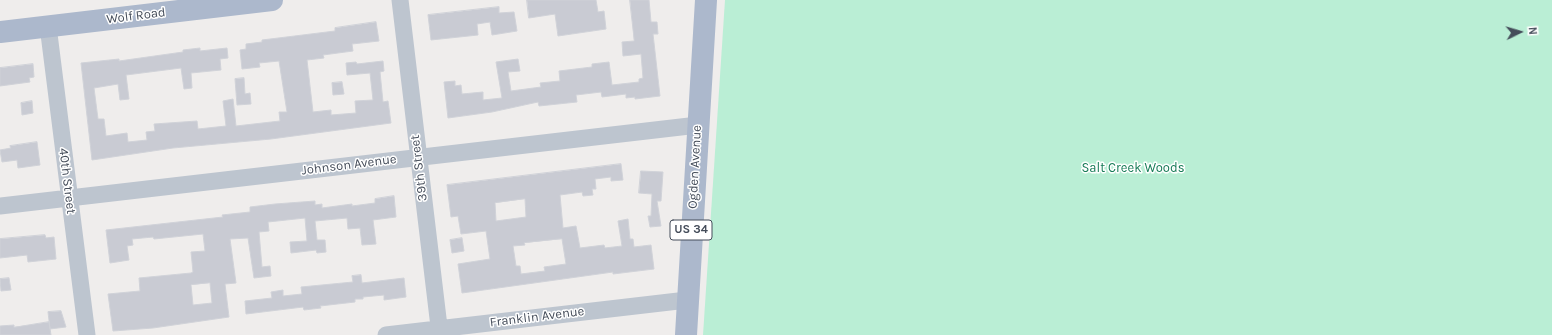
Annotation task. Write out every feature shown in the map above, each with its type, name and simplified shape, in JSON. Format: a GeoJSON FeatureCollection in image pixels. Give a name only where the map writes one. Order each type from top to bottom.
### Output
{"type":"FeatureCollection","features":[{"type":"Feature","properties":{"kind":"main road","name":"Wolf Road"},"geometry":{"type":"LineString","coordinates":[[0,32],[48,26],[159,7],[272,0]]}},
{"type":"Feature","properties":{"kind":"main road","name":"Ogden Avenue"},"geometry":{"type":"LineString","coordinates":[[686,335],[706,0]]}},
{"type":"Feature","properties":{"kind":"street","name":"39th Street"},"geometry":{"type":"LineString","coordinates":[[400,0],[439,332]]}},
{"type":"Feature","properties":{"kind":"street","name":"40th Street"},"geometry":{"type":"LineString","coordinates":[[48,26],[87,335]]}},
{"type":"Feature","properties":{"kind":"street","name":"Johnson Avenue"},"geometry":{"type":"LineString","coordinates":[[0,206],[698,125]]}},
{"type":"Feature","properties":{"kind":"street","name":"Franklin Avenue"},"geometry":{"type":"LineString","coordinates":[[386,335],[439,332],[687,300]]}},
{"type":"Feature","properties":{"kind":"green space","name":"Salt Creek Woods"},"geometry":{"type":"Polygon","coordinates":[[[725,0],[1552,0],[1552,335],[703,335],[725,0]]]}},
{"type":"Feature","properties":{"kind":"building"},"geometry":{"type":"Polygon","coordinates":[[[527,0],[596,0],[598,12],[604,11],[606,29],[558,36],[555,14],[529,18],[527,0]]]}},
{"type":"Feature","properties":{"kind":"building"},"geometry":{"type":"Polygon","coordinates":[[[630,0],[649,0],[651,22],[657,22],[658,34],[653,34],[660,96],[635,99],[635,97],[626,98],[626,94],[602,97],[601,92],[576,95],[577,102],[539,106],[538,102],[492,112],[448,118],[444,82],[455,81],[455,86],[461,85],[462,94],[483,92],[483,100],[502,98],[496,62],[518,59],[520,71],[508,72],[511,91],[541,87],[540,83],[560,81],[559,71],[592,67],[592,64],[609,62],[612,85],[639,82],[639,79],[643,78],[641,54],[623,56],[622,42],[634,41],[630,0]]]}},
{"type":"Feature","properties":{"kind":"building"},"geometry":{"type":"Polygon","coordinates":[[[499,7],[499,13],[514,12],[517,31],[492,35],[490,22],[477,24],[478,35],[431,40],[428,15],[499,7]]]}},
{"type":"Feature","properties":{"kind":"building"},"geometry":{"type":"Polygon","coordinates":[[[376,22],[379,41],[352,44],[353,51],[323,55],[324,58],[307,60],[313,112],[331,110],[331,115],[356,113],[355,101],[373,100],[370,73],[347,75],[346,63],[356,62],[357,64],[383,61],[384,71],[380,72],[383,102],[388,101],[391,123],[271,139],[173,148],[92,160],[81,63],[119,59],[119,61],[183,52],[183,50],[200,48],[200,51],[227,48],[228,58],[220,59],[221,70],[191,73],[192,88],[184,89],[181,68],[126,75],[129,99],[120,100],[118,84],[94,88],[98,119],[104,119],[106,136],[127,133],[128,142],[147,140],[146,132],[155,131],[154,124],[197,121],[198,129],[226,126],[223,101],[233,99],[236,126],[280,121],[279,112],[287,112],[279,61],[259,63],[260,67],[242,69],[240,50],[246,49],[246,44],[262,42],[262,40],[335,31],[335,28],[376,22]]]}},
{"type":"Feature","properties":{"kind":"building"},"geometry":{"type":"Polygon","coordinates":[[[33,64],[34,77],[29,78],[30,82],[0,86],[0,68],[33,64]]]}},
{"type":"Feature","properties":{"kind":"building"},"geometry":{"type":"Polygon","coordinates":[[[244,78],[245,94],[250,93],[251,104],[237,105],[235,79],[244,78]]]}},
{"type":"Feature","properties":{"kind":"building"},"geometry":{"type":"Polygon","coordinates":[[[342,82],[344,94],[333,95],[332,83],[342,82]]]}},
{"type":"Feature","properties":{"kind":"building"},"geometry":{"type":"Polygon","coordinates":[[[32,101],[33,113],[22,115],[21,103],[32,101]]]}},
{"type":"Feature","properties":{"kind":"building"},"geometry":{"type":"Polygon","coordinates":[[[37,142],[40,165],[18,168],[17,160],[2,162],[0,150],[11,148],[10,146],[37,142]]]}},
{"type":"Feature","properties":{"kind":"building"},"geometry":{"type":"Polygon","coordinates":[[[621,164],[623,180],[611,181],[611,177],[595,179],[596,189],[592,189],[593,195],[583,196],[582,192],[560,195],[563,228],[576,226],[580,248],[604,245],[605,248],[622,246],[618,221],[628,219],[630,239],[633,239],[634,247],[651,245],[654,269],[613,274],[613,272],[462,293],[458,264],[490,259],[486,231],[461,234],[458,216],[451,217],[447,185],[621,164]],[[525,199],[495,203],[496,221],[526,217],[525,199]],[[562,239],[524,243],[525,245],[513,246],[516,266],[520,266],[521,274],[545,271],[544,267],[566,264],[562,239]]]}},
{"type":"Feature","properties":{"kind":"building"},"geometry":{"type":"Polygon","coordinates":[[[641,171],[663,172],[661,201],[657,201],[661,226],[650,227],[648,216],[651,216],[652,194],[639,193],[641,171]]]}},
{"type":"Feature","properties":{"kind":"building"},"geometry":{"type":"Polygon","coordinates":[[[394,196],[396,217],[373,220],[376,244],[362,245],[360,228],[348,229],[347,218],[315,221],[317,240],[325,240],[326,252],[317,253],[316,250],[291,253],[290,242],[307,241],[305,218],[268,222],[269,231],[259,232],[262,267],[270,266],[271,276],[254,278],[248,238],[230,239],[236,283],[225,284],[229,317],[153,328],[113,331],[108,294],[140,291],[139,278],[191,273],[193,272],[191,252],[205,251],[203,234],[154,239],[153,237],[132,239],[133,245],[127,246],[129,260],[110,263],[106,230],[223,217],[222,215],[250,212],[250,207],[275,204],[315,201],[315,205],[322,204],[322,208],[375,203],[375,199],[394,196]],[[210,283],[191,285],[193,305],[212,303],[210,283]]]}},
{"type":"Feature","properties":{"kind":"building"},"geometry":{"type":"Polygon","coordinates":[[[45,235],[46,238],[54,237],[56,259],[28,262],[27,255],[0,258],[0,239],[45,235]]]}},
{"type":"Feature","properties":{"kind":"building"},"geometry":{"type":"Polygon","coordinates":[[[462,238],[464,251],[452,253],[450,240],[462,238]]]}},
{"type":"Feature","properties":{"kind":"building"},"geometry":{"type":"Polygon","coordinates":[[[361,275],[362,283],[404,278],[406,297],[384,300],[384,295],[363,297],[363,299],[355,299],[355,302],[320,306],[321,308],[304,310],[303,307],[246,314],[245,301],[272,298],[271,292],[283,290],[283,296],[302,294],[301,287],[353,282],[352,276],[361,275]]]}},
{"type":"Feature","properties":{"kind":"building"},"geometry":{"type":"Polygon","coordinates":[[[9,278],[11,290],[1,291],[0,279],[9,278]]]}},
{"type":"Feature","properties":{"kind":"building"},"geometry":{"type":"Polygon","coordinates":[[[61,311],[66,327],[50,329],[48,312],[61,311]]]}},
{"type":"Feature","properties":{"kind":"building"},"geometry":{"type":"Polygon","coordinates":[[[49,322],[51,335],[0,335],[0,326],[14,325],[14,327],[49,322]]]}}]}
